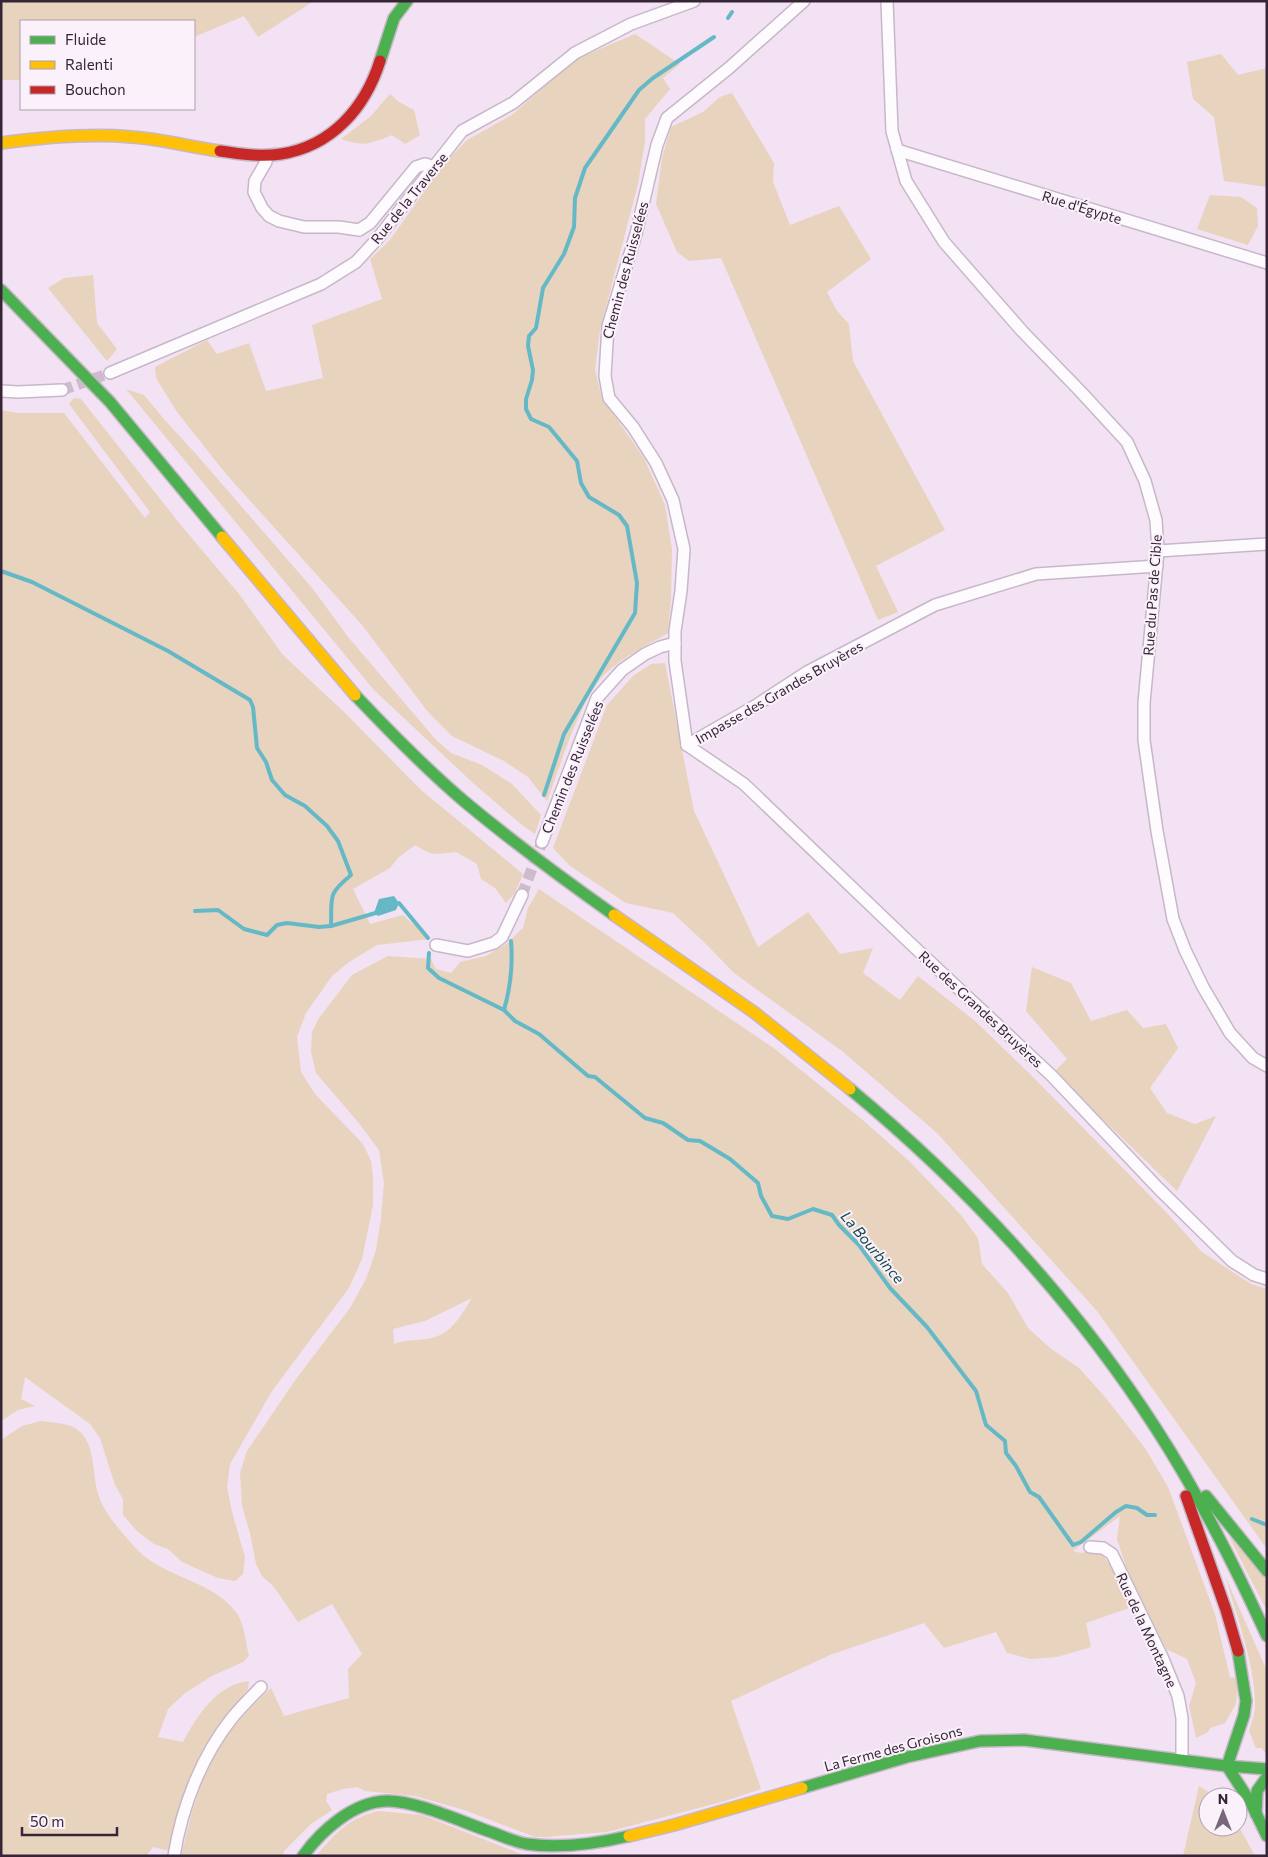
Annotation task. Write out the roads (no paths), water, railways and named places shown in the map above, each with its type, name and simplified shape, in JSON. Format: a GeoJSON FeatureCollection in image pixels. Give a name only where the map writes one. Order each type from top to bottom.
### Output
{"type":"FeatureCollection","features":[{"type":"Feature","properties":{"kind":"main road"},"geometry":{"type":"LineString","coordinates":[[1,143],[55,136],[96,134],[152,139],[245,155],[266,157],[288,154],[323,140],[358,108],[372,85],[394,17],[407,1]]}},
{"type":"Feature","properties":{"kind":"main road"},"geometry":{"type":"LineString","coordinates":[[1,290],[55,343],[122,416],[314,648],[372,713],[425,767],[493,825],[551,869],[754,1013],[814,1059],[925,1154],[979,1207],[1090,1336],[1143,1408],[1171,1452],[1214,1529],[1267,1636]]}},
{"type":"Feature","properties":{"kind":"main road"},"geometry":{"type":"LineString","coordinates":[[1171,1452],[1267,1571]]}},
{"type":"Feature","properties":{"kind":"main road"},"geometry":{"type":"LineString","coordinates":[[1171,1452],[1240,1655],[1246,1701],[1244,1715],[1227,1766],[1251,1803],[1267,1836]]}},
{"type":"Feature","properties":{"kind":"main road","name":"La Ferme des Groisons"},"geometry":{"type":"LineString","coordinates":[[303,1856],[311,1844],[341,1818],[360,1807],[387,1801],[421,1807],[526,1844],[568,1846],[598,1844],[733,1808],[907,1757],[980,1741],[1024,1740],[1227,1766],[1267,1769]]}},
{"type":"Feature","properties":{"kind":"main road"},"geometry":{"type":"LineString","coordinates":[[1256,1814],[1257,1791],[1267,1777]]}},
{"type":"Feature","properties":{"kind":"street","name":"Rue de la Traverse"},"geometry":{"type":"LineString","coordinates":[[110,373],[322,284],[356,262],[378,238],[462,131],[513,103],[575,52],[631,24],[694,1]]}},
{"type":"Feature","properties":{"kind":"street","name":"Chemin des Ruisselées"},"geometry":{"type":"LineString","coordinates":[[688,745],[675,661],[684,549],[674,500],[656,463],[633,427],[609,398],[605,376],[608,326],[636,234],[656,145],[667,118],[729,68],[804,1]]}},
{"type":"Feature","properties":{"kind":"street","name":"Rue du Pas de Cible"},"geometry":{"type":"LineString","coordinates":[[887,1],[892,131],[906,181],[944,242],[1022,331],[1127,442],[1145,480],[1156,520],[1158,551],[1144,704],[1144,740],[1157,831],[1173,918],[1188,957],[1230,1033],[1253,1058],[1267,1066]]}},
{"type":"Feature","properties":{"kind":"street","name":"Rue d'Égypte"},"geometry":{"type":"LineString","coordinates":[[897,150],[1267,263]]}},
{"type":"Feature","properties":{"kind":"street"},"geometry":{"type":"LineString","coordinates":[[266,157],[266,162],[255,180],[254,192],[262,208],[269,216],[279,221],[304,227],[339,227],[359,230],[370,224],[416,167],[425,164],[434,166]]}},
{"type":"Feature","properties":{"kind":"street"},"geometry":{"type":"LineString","coordinates":[[1,391],[62,390]]}},
{"type":"Feature","properties":{"kind":"street"},"geometry":{"type":"LineString","coordinates":[[1158,551],[1267,544]]}},
{"type":"Feature","properties":{"kind":"street","name":"Impasse des Grandes Bruyères"},"geometry":{"type":"LineString","coordinates":[[688,745],[755,706],[807,672],[935,605],[1036,574],[1156,566]]}},
{"type":"Feature","properties":{"kind":"street","name":"Chemin des Ruisselées"},"geometry":{"type":"LineString","coordinates":[[542,842],[597,698],[622,670],[645,654],[675,643]]}},
{"type":"Feature","properties":{"kind":"street","name":"Rue des Grandes Bruyères"},"geometry":{"type":"LineString","coordinates":[[688,745],[744,784],[1052,1076],[1158,1188],[1232,1261],[1254,1275],[1267,1279]]}},
{"type":"Feature","properties":{"kind":"street"},"geometry":{"type":"LineString","coordinates":[[436,945],[468,951],[494,943],[502,936],[522,894]]}},
{"type":"Feature","properties":{"kind":"street","name":"Rue de la Montagne"},"geometry":{"type":"LineString","coordinates":[[1090,1547],[1103,1548],[1112,1554],[1163,1659],[1178,1696],[1182,1718],[1182,1760]]}},
{"type":"Feature","properties":{"kind":"street"},"geometry":{"type":"LineString","coordinates":[[174,1856],[179,1828],[188,1798],[199,1772],[216,1741],[232,1718],[261,1687]]}},
{"type":"Feature","properties":{"kind":"water"},"geometry":{"type":"Polygon","coordinates":[[[394,896],[399,903],[396,910],[378,916],[374,913],[379,899],[394,896]]]}},
{"type":"Feature","properties":{"kind":"waterway"},"geometry":{"type":"LineString","coordinates":[[728,18],[732,12]]}},
{"type":"Feature","properties":{"kind":"waterway"},"geometry":{"type":"LineString","coordinates":[[544,795],[564,734],[635,613],[637,583],[627,526],[619,515],[589,497],[581,483],[577,461],[549,427],[531,419],[526,409],[526,399],[533,370],[528,346],[529,336],[536,328],[543,288],[564,254],[574,227],[575,198],[585,168],[639,90],[653,78],[714,37]]}},
{"type":"Feature","properties":{"kind":"waterway"},"geometry":{"type":"LineString","coordinates":[[1,571],[32,582],[168,651],[250,700],[253,707],[257,748],[266,762],[272,780],[285,795],[305,806],[327,826],[338,841],[351,875],[338,887],[332,897],[331,926]]}},
{"type":"Feature","properties":{"kind":"waterway"},"geometry":{"type":"LineString","coordinates":[[394,905],[399,903],[428,938]]}},
{"type":"Feature","properties":{"kind":"waterway"},"geometry":{"type":"LineString","coordinates":[[195,911],[218,910],[244,929],[267,935],[277,925],[287,923],[319,927],[331,926],[379,912]]}},
{"type":"Feature","properties":{"kind":"waterway"},"geometry":{"type":"LineString","coordinates":[[504,1010],[511,976],[511,941]]}},
{"type":"Feature","properties":{"kind":"waterway","name":"La Bourbince"},"geometry":{"type":"LineString","coordinates":[[429,953],[428,968],[439,978],[504,1010],[515,1021],[539,1034],[588,1076],[595,1077],[645,1118],[663,1123],[688,1140],[700,1141],[730,1159],[758,1183],[761,1196],[772,1216],[788,1219],[813,1209],[832,1215],[859,1245],[890,1288],[927,1327],[976,1391],[986,1425],[1005,1441],[1006,1453],[1016,1466],[1030,1492],[1039,1497],[1073,1545],[1081,1542],[1116,1512],[1126,1506],[1137,1508],[1147,1515],[1155,1515]]}},
{"type":"Feature","properties":{"kind":"waterway","name":"La Bourbince"},"geometry":{"type":"LineString","coordinates":[[1252,1519],[1267,1525]]}},
{"type":"Feature","properties":{"kind":"tunnel"},"geometry":{"type":"LineString","coordinates":[[62,390],[110,373]]}},
{"type":"Feature","properties":{"kind":"tunnel"},"geometry":{"type":"LineString","coordinates":[[522,895],[542,842]]}}]}
